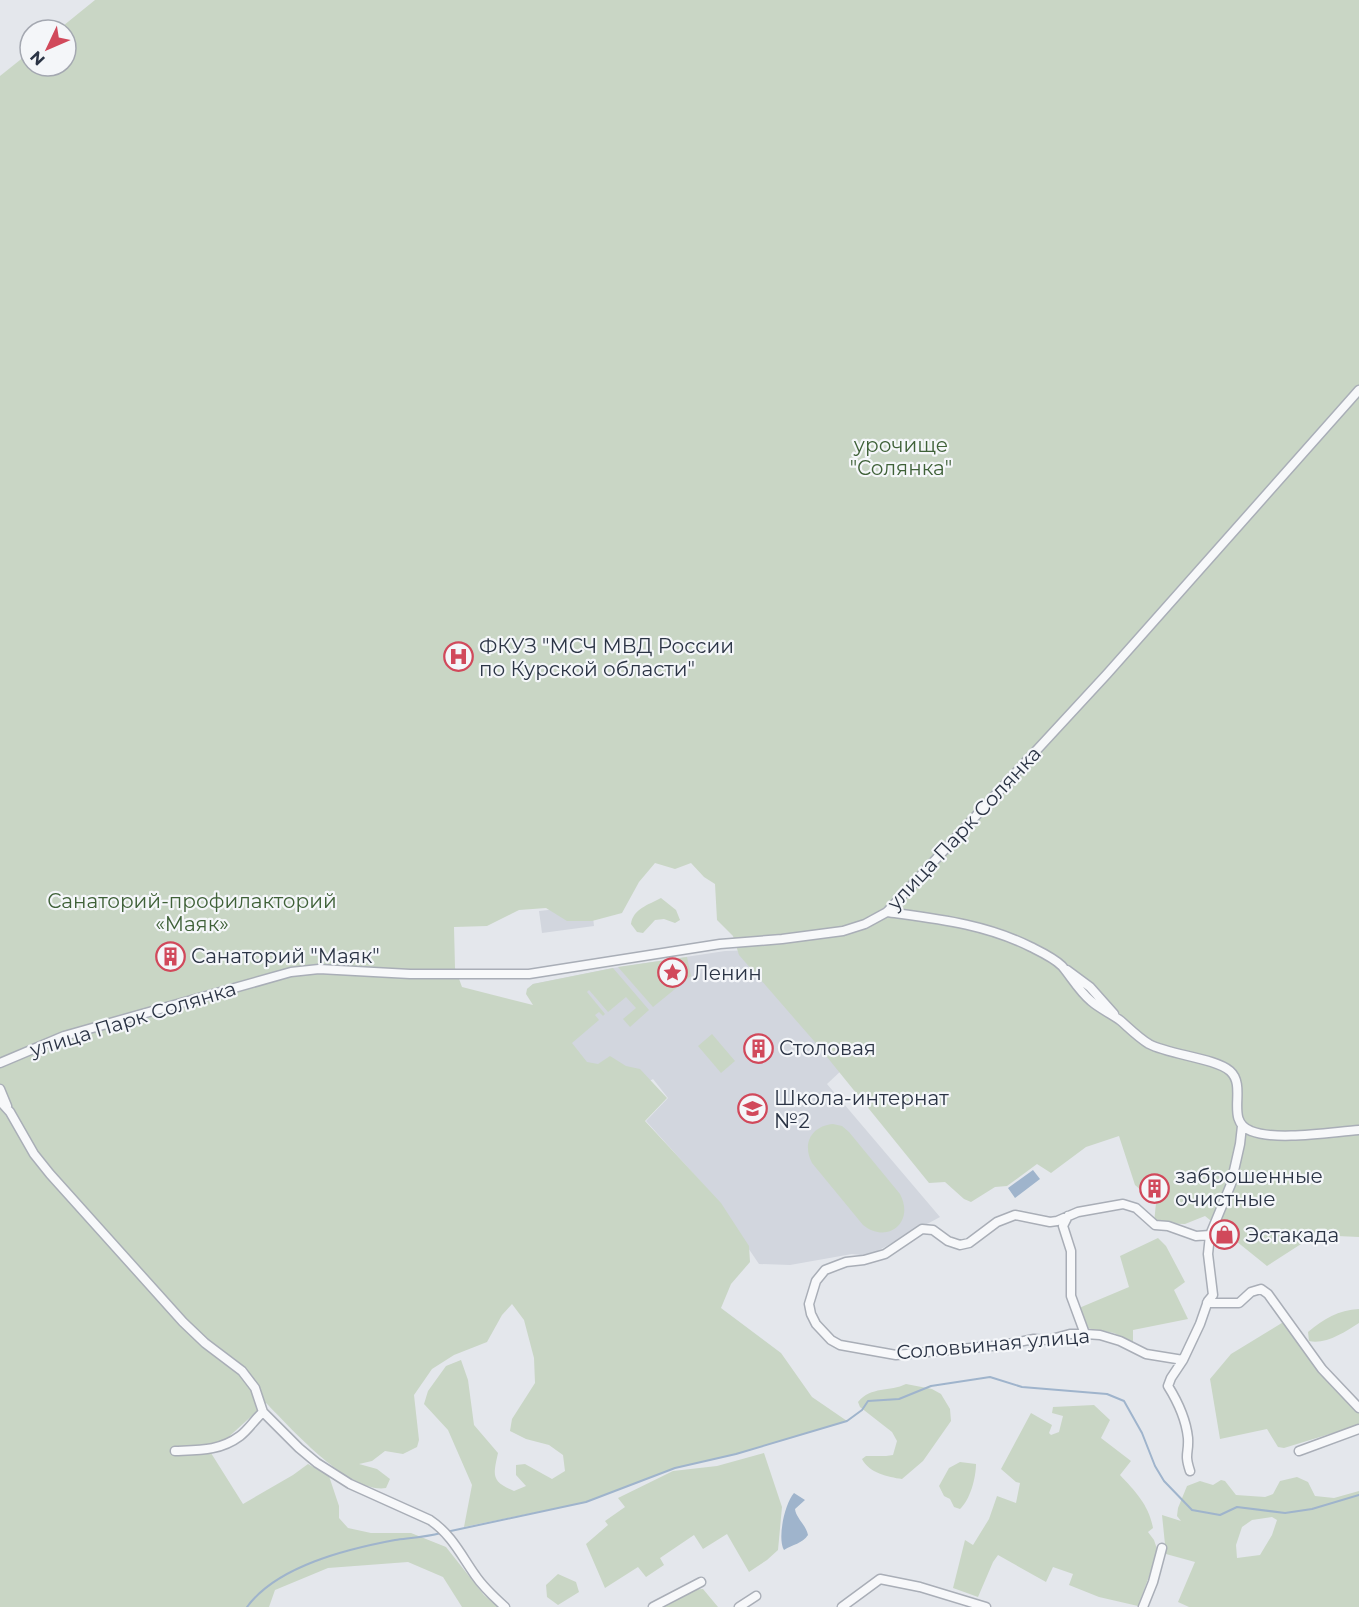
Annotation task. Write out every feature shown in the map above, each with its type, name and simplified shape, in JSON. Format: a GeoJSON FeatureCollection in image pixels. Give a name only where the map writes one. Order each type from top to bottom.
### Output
{"type":"FeatureCollection","features":[{"type":"Feature","properties":{"kind":"street","name":"улица Парк Солянка"},"geometry":{"type":"LineString","coordinates":[[0,1063],[64,1036],[291,972],[319,969],[410,974],[529,974],[720,944],[843,931],[865,924],[887,912],[1107,674],[1359,390]]}},
{"type":"Feature","properties":{"kind":"street"},"geometry":{"type":"LineString","coordinates":[[887,912],[941,918],[994,931],[1040,952],[1062,966],[1074,984],[1092,1002],[1147,1043],[1162,1050],[1229,1070],[1237,1082],[1238,1118],[1242,1126],[1250,1131],[1275,1136],[1359,1130]]}},
{"type":"Feature","properties":{"kind":"street"},"geometry":{"type":"LineString","coordinates":[[0,1089],[34,1154],[50,1174],[183,1322],[205,1343],[248,1377],[264,1412],[298,1448],[342,1479],[375,1497],[424,1517],[439,1526],[448,1535],[477,1579],[505,1607]]}},
{"type":"Feature","properties":{"kind":"street"},"geometry":{"type":"LineString","coordinates":[[0,1101],[10,1112]]}},
{"type":"Feature","properties":{"kind":"street"},"geometry":{"type":"LineString","coordinates":[[1190,1471],[1185,1458],[1188,1443],[1187,1429],[1179,1403],[1168,1386],[1170,1378],[1183,1360],[1207,1303],[1213,1295],[1209,1254],[1210,1235],[1231,1184],[1242,1126]]}},
{"type":"Feature","properties":{"kind":"street"},"geometry":{"type":"LineString","coordinates":[[1085,1334],[1071,1296],[1071,1251],[1064,1226],[1068,1216],[1123,1204],[1136,1208],[1155,1225],[1168,1226],[1196,1236],[1210,1235]]}},
{"type":"Feature","properties":{"kind":"street","name":"Соловьиная улица"},"geometry":{"type":"LineString","coordinates":[[1068,1216],[1050,1222],[1021,1215],[1008,1217],[997,1222],[969,1243],[960,1245],[948,1241],[933,1230],[922,1229],[885,1254],[836,1265],[819,1275],[809,1304],[811,1314],[816,1324],[831,1340],[840,1345],[896,1355],[989,1347],[1034,1339],[1048,1340],[1070,1334],[1085,1334],[1100,1335],[1120,1341],[1146,1354],[1183,1360]]}},
{"type":"Feature","properties":{"kind":"street"},"geometry":{"type":"LineString","coordinates":[[1207,1303],[1239,1303],[1251,1292],[1261,1289],[1268,1294],[1322,1369],[1359,1408]]}},
{"type":"Feature","properties":{"kind":"street"},"geometry":{"type":"LineString","coordinates":[[175,1451],[209,1450],[222,1447],[241,1435],[264,1412]]}},
{"type":"Feature","properties":{"kind":"street"},"geometry":{"type":"LineString","coordinates":[[1299,1451],[1359,1429]]}},
{"type":"Feature","properties":{"kind":"street"},"geometry":{"type":"LineString","coordinates":[[1143,1607],[1162,1548]]}},
{"type":"Feature","properties":{"kind":"street"},"geometry":{"type":"LineString","coordinates":[[842,1607],[880,1580],[929,1590],[986,1607]]}},
{"type":"Feature","properties":{"kind":"street"},"geometry":{"type":"LineString","coordinates":[[653,1607],[701,1582]]}},
{"type":"Feature","properties":{"kind":"street"},"geometry":{"type":"LineString","coordinates":[[739,1607],[756,1596]]}},
{"type":"Feature","properties":{"kind":"shaded area"},"geometry":{"type":"Polygon","coordinates":[[[576,907],[592,909],[594,926],[542,933],[539,911],[576,907]]]}},
{"type":"Feature","properties":{"kind":"shaded area","name":"Школа-интернат №2"},"geometry":{"type":"Polygon","coordinates":[[[753,950],[844,1068],[827,1084],[940,1217],[868,1256],[852,1254],[790,1265],[759,1264],[710,1192],[646,1121],[668,1098],[653,1079],[620,1097],[611,1097],[527,989],[533,984],[613,968],[725,951],[753,950]]]}},
{"type":"Feature","properties":{"kind":"green space","name":"урочище \"Солянка\""},"geometry":{"type":"Polygon","coordinates":[[[95,0],[1359,0],[1359,1237],[1315,1235],[1267,1266],[1205,1216],[1185,1224],[1154,1223],[1156,1203],[1135,1185],[1119,1136],[1086,1147],[1051,1173],[1037,1164],[1007,1186],[995,1187],[971,1202],[964,1199],[945,1182],[929,1183],[814,1041],[739,955],[733,936],[717,920],[715,884],[704,877],[691,863],[675,869],[655,863],[639,882],[622,913],[592,921],[567,921],[546,908],[519,910],[487,926],[454,927],[455,968],[462,987],[533,1005],[526,994],[527,989],[533,984],[613,968],[649,1010],[630,1027],[623,1019],[636,1008],[626,997],[608,1012],[589,990],[587,992],[605,1014],[603,1016],[599,1012],[595,1015],[599,1020],[572,1043],[587,1062],[598,1064],[610,1056],[626,1066],[640,1069],[667,1098],[645,1121],[721,1203],[749,1246],[750,1262],[731,1284],[721,1308],[781,1353],[812,1397],[847,1421],[736,1454],[675,1468],[586,1502],[464,1527],[472,1485],[448,1430],[424,1404],[428,1391],[446,1366],[461,1360],[468,1380],[474,1425],[498,1453],[495,1472],[501,1484],[514,1491],[526,1486],[516,1475],[516,1465],[525,1464],[552,1479],[565,1471],[563,1455],[549,1445],[526,1439],[510,1431],[512,1419],[535,1383],[534,1358],[524,1320],[512,1304],[502,1315],[487,1342],[454,1355],[432,1369],[414,1395],[419,1440],[417,1447],[403,1454],[385,1451],[372,1461],[359,1464],[377,1469],[390,1479],[386,1488],[371,1487],[355,1481],[338,1470],[305,1442],[266,1403],[211,1453],[243,1504],[308,1464],[329,1476],[339,1506],[339,1518],[348,1528],[371,1533],[411,1533],[446,1547],[484,1595],[498,1607],[462,1607],[443,1577],[408,1562],[328,1568],[275,1590],[269,1607],[0,1607],[0,76],[18,62],[18,78],[78,78],[78,18],[73,18],[95,0]]]}},
{"type":"Feature","properties":{"kind":"green space"},"geometry":{"type":"Polygon","coordinates":[[[661,898],[676,910],[680,920],[675,923],[664,919],[655,920],[643,933],[637,932],[631,924],[632,919],[642,908],[661,898]]]}},
{"type":"Feature","properties":{"kind":"green space"},"geometry":{"type":"Polygon","coordinates":[[[687,957],[691,976],[653,1007],[618,967],[687,957]]]}},
{"type":"Feature","properties":{"kind":"green space"},"geometry":{"type":"Polygon","coordinates":[[[712,1034],[735,1061],[721,1073],[698,1046],[712,1034]]]}},
{"type":"Feature","properties":{"kind":"green space"},"geometry":{"type":"Polygon","coordinates":[[[833,1124],[842,1126],[849,1132],[900,1194],[904,1204],[904,1213],[896,1228],[881,1233],[872,1231],[863,1225],[812,1163],[808,1149],[810,1137],[819,1128],[833,1124]]]}},
{"type":"Feature","properties":{"kind":"green space"},"geometry":{"type":"Polygon","coordinates":[[[1158,1238],[1166,1246],[1185,1282],[1174,1290],[1188,1319],[1133,1330],[1133,1343],[1114,1333],[1087,1328],[1079,1308],[1129,1287],[1120,1256],[1158,1238]]]}},
{"type":"Feature","properties":{"kind":"green space"},"geometry":{"type":"Polygon","coordinates":[[[1359,1309],[1359,1323],[1328,1339],[1309,1341],[1308,1332],[1326,1319],[1344,1311],[1359,1309]]]}},
{"type":"Feature","properties":{"kind":"green space"},"geometry":{"type":"Polygon","coordinates":[[[1285,1321],[1316,1368],[1359,1413],[1359,1425],[1284,1448],[1278,1447],[1267,1429],[1220,1439],[1210,1379],[1231,1354],[1285,1321]]]}},
{"type":"Feature","properties":{"kind":"green space"},"geometry":{"type":"Polygon","coordinates":[[[906,1384],[932,1389],[941,1394],[950,1409],[951,1421],[923,1461],[902,1479],[874,1471],[862,1459],[866,1456],[893,1455],[897,1441],[892,1432],[860,1407],[858,1402],[875,1391],[906,1384]]]}},
{"type":"Feature","properties":{"kind":"green space"},"geometry":{"type":"Polygon","coordinates":[[[1094,1405],[1110,1420],[1101,1438],[1131,1461],[1120,1475],[1145,1505],[1153,1528],[1148,1532],[1158,1552],[1138,1606],[1099,1597],[1069,1585],[1073,1574],[1053,1567],[1046,1582],[998,1555],[978,1597],[953,1588],[965,1540],[973,1545],[989,1519],[997,1496],[1016,1503],[1020,1483],[1001,1469],[1031,1413],[1052,1425],[1049,1433],[1051,1435],[1059,1432],[1063,1416],[1052,1413],[1053,1407],[1094,1405]]]}},
{"type":"Feature","properties":{"kind":"green space"},"geometry":{"type":"Polygon","coordinates":[[[764,1453],[782,1507],[778,1550],[767,1560],[749,1572],[727,1534],[703,1549],[694,1535],[660,1558],[664,1565],[646,1577],[638,1567],[605,1588],[586,1544],[608,1525],[605,1521],[625,1507],[618,1498],[673,1471],[717,1466],[764,1453]]]}},
{"type":"Feature","properties":{"kind":"green space"},"geometry":{"type":"Polygon","coordinates":[[[960,1462],[976,1464],[972,1488],[960,1509],[954,1507],[939,1486],[949,1468],[960,1462]]]}},
{"type":"Feature","properties":{"kind":"green space"},"geometry":{"type":"Polygon","coordinates":[[[1297,1477],[1308,1482],[1315,1496],[1334,1498],[1359,1491],[1359,1607],[1189,1607],[1178,1602],[1195,1562],[1166,1554],[1162,1515],[1181,1521],[1177,1516],[1178,1508],[1187,1486],[1200,1481],[1213,1485],[1221,1480],[1225,1481],[1236,1495],[1265,1497],[1273,1494],[1280,1481],[1297,1477]],[[1272,1517],[1252,1520],[1242,1527],[1236,1545],[1237,1558],[1260,1555],[1272,1535],[1277,1520],[1272,1517]]]}},
{"type":"Feature","properties":{"kind":"green space"},"geometry":{"type":"Polygon","coordinates":[[[558,1574],[576,1582],[579,1592],[558,1605],[547,1597],[546,1585],[558,1574]]]}},
{"type":"Feature","properties":{"kind":"green space"},"geometry":{"type":"Polygon","coordinates":[[[703,1589],[718,1607],[662,1607],[689,1590],[703,1589]]]}},
{"type":"Feature","properties":{"kind":"water"},"geometry":{"type":"Polygon","coordinates":[[[1033,1170],[1040,1179],[1015,1198],[1008,1188],[1033,1170]]]}},
{"type":"Feature","properties":{"kind":"water"},"geometry":{"type":"Polygon","coordinates":[[[794,1493],[805,1500],[795,1509],[808,1535],[784,1550],[781,1537],[783,1521],[794,1493]]]}},
{"type":"Feature","properties":{"kind":"waterway"},"geometry":{"type":"LineString","coordinates":[[446,1532],[586,1502],[675,1468],[736,1454],[847,1421],[862,1410],[868,1401],[899,1399],[931,1386],[990,1377],[1022,1387],[1107,1394],[1124,1401],[1164,1481],[1192,1510],[1220,1515],[1237,1507],[1285,1513],[1312,1509],[1359,1495]]}},
{"type":"Feature","properties":{"kind":"waterway"},"geometry":{"type":"LineString","coordinates":[[247,1607],[276,1580],[314,1562],[335,1554],[376,1544],[441,1533]]}},
{"type":"Feature","properties":{"kind":"place","name":"ФКУЗ \"МСЧ МВД России по Курской области\""},"geometry":{"type":"Point","coordinates":[458,657]}},
{"type":"Feature","properties":{"kind":"place","name":"Санаторий \"Маяк\""},"geometry":{"type":"Point","coordinates":[170,956]}},
{"type":"Feature","properties":{"kind":"place","name":"Ленин"},"geometry":{"type":"Point","coordinates":[672,973]}},
{"type":"Feature","properties":{"kind":"place","name":"Столовая"},"geometry":{"type":"Point","coordinates":[758,1048]}},
{"type":"Feature","properties":{"kind":"place","name":"Школа-интернат №2"},"geometry":{"type":"Point","coordinates":[753,1109]}},
{"type":"Feature","properties":{"kind":"place","name":"заброшенные очистные"},"geometry":{"type":"Point","coordinates":[1154,1188]}},
{"type":"Feature","properties":{"kind":"place","name":"Эстакада"},"geometry":{"type":"Point","coordinates":[1224,1235]}},
{"type":"Feature","properties":{"kind":"park label","name":"Санаторий-профилакторий «Маяк»"},"geometry":{"type":"Point","coordinates":[192,912]}}]}
